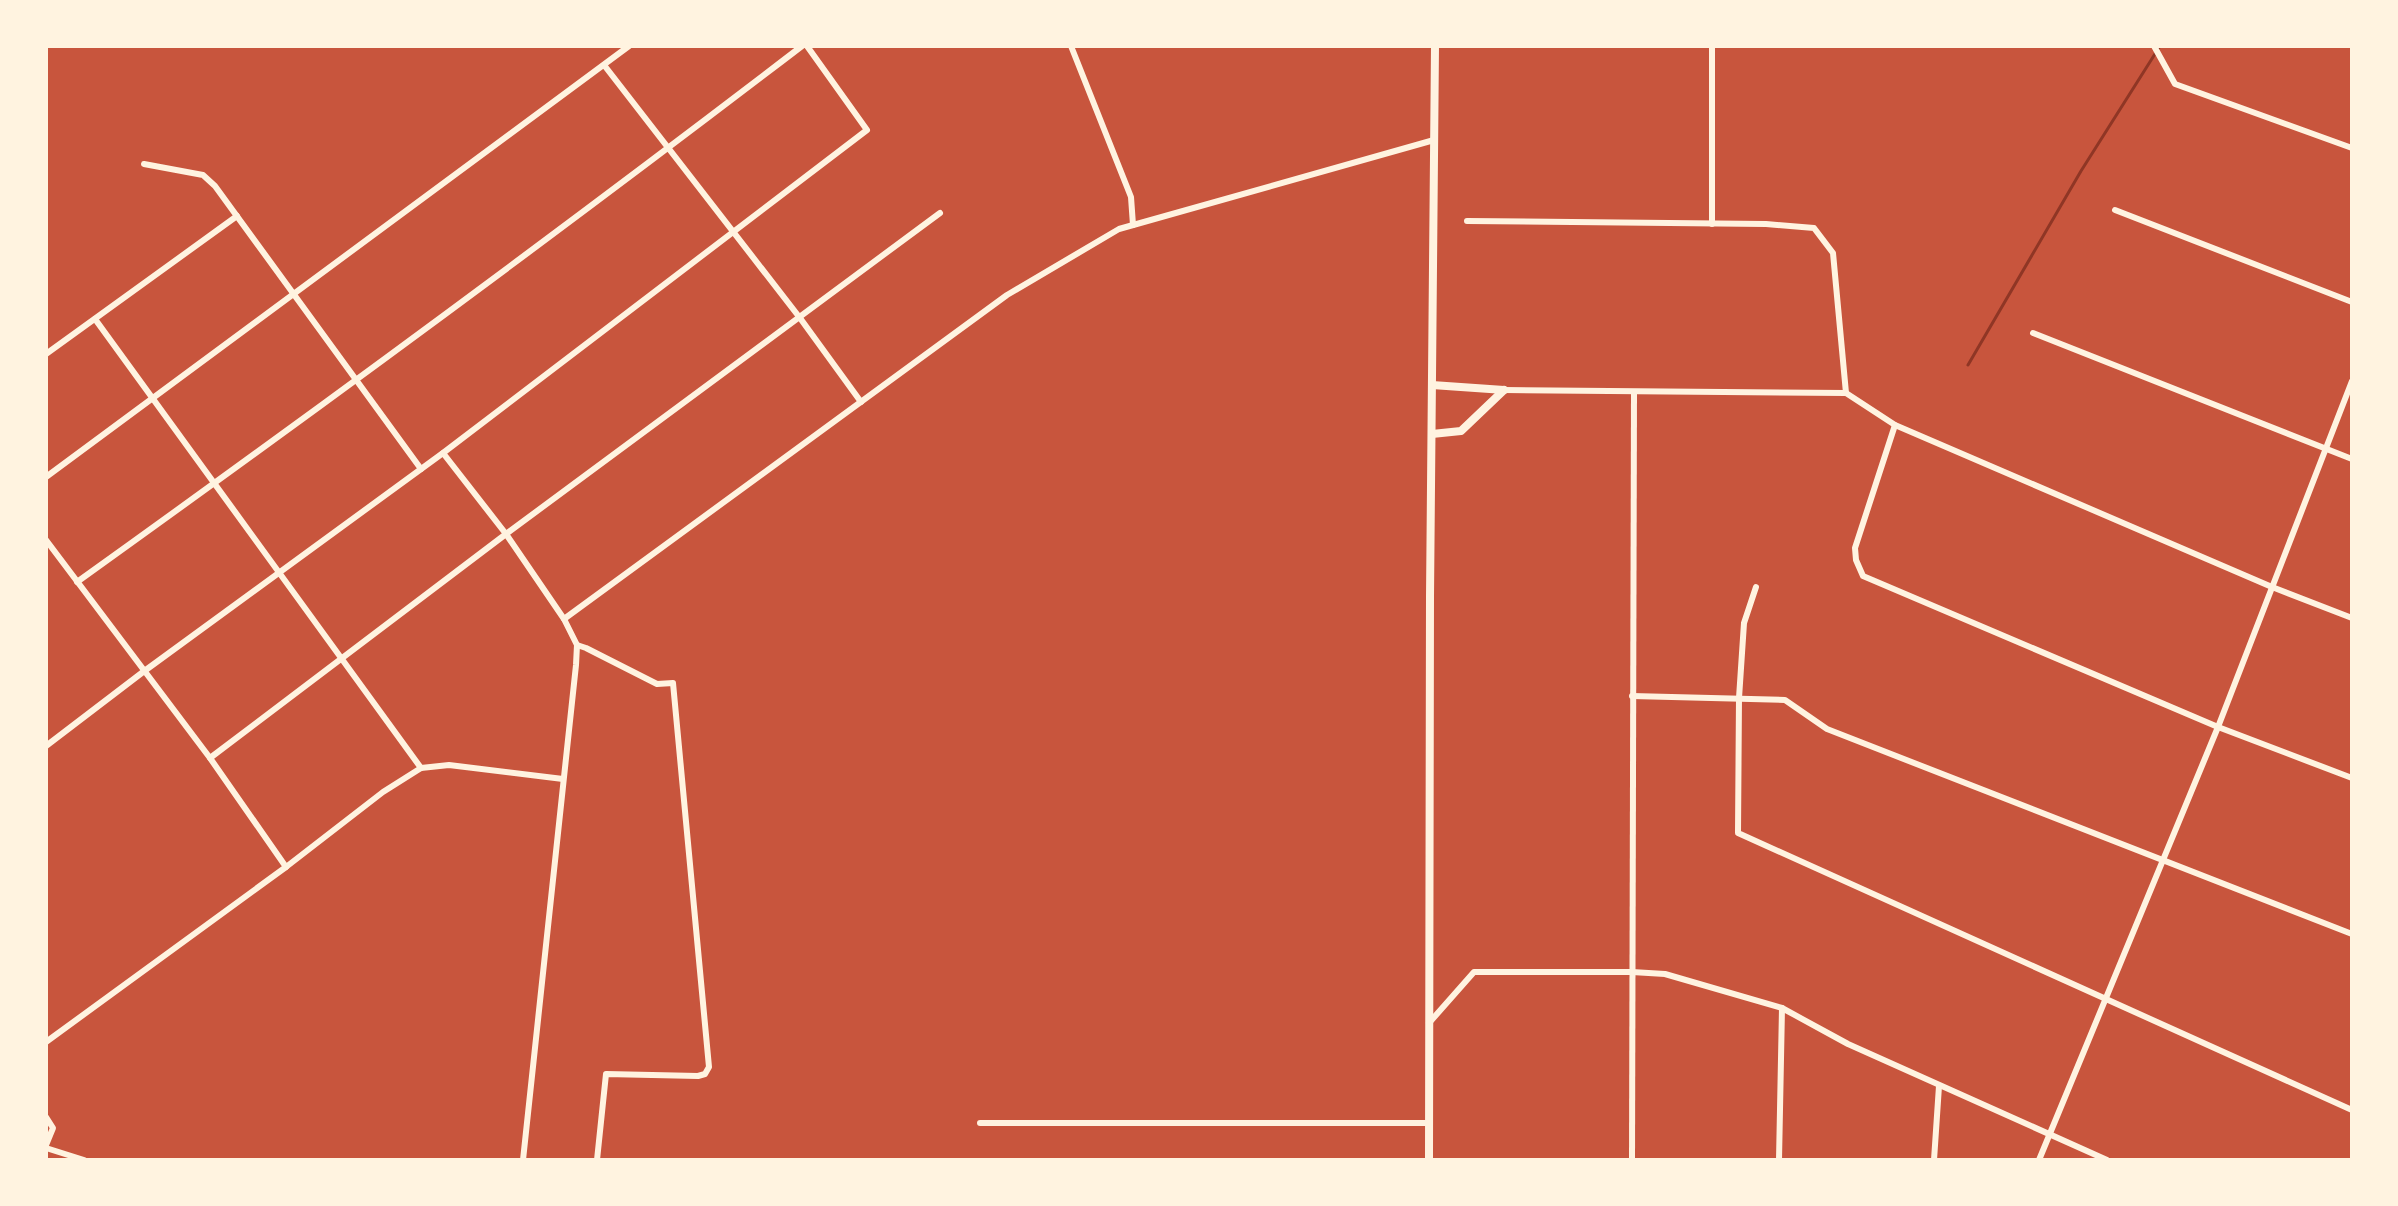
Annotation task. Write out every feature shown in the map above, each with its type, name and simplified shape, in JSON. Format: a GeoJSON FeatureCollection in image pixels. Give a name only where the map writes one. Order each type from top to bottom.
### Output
{"type":"FeatureCollection","features":[{"type":"Feature","properties":{"kind":"street"},"geometry":{"type":"LineString","coordinates":[[46,477],[629,46]]}},
{"type":"Feature","properties":{"kind":"street"},"geometry":{"type":"LineString","coordinates":[[77,582],[216,483],[802,46]]}},
{"type":"Feature","properties":{"kind":"street"},"geometry":{"type":"LineString","coordinates":[[46,746],[143,672],[443,453],[867,130],[807,46]]}},
{"type":"Feature","properties":{"kind":"street"},"geometry":{"type":"LineString","coordinates":[[1071,46],[1131,197],[1133,225]]}},
{"type":"Feature","properties":{"kind":"street"},"geometry":{"type":"LineString","coordinates":[[1429,1160],[1435,46]]}},
{"type":"Feature","properties":{"kind":"street"},"geometry":{"type":"LineString","coordinates":[[1712,46],[1713,224]]}},
{"type":"Feature","properties":{"kind":"street"},"geometry":{"type":"LineString","coordinates":[[2154,46],[2175,84],[2352,148]]}},
{"type":"Feature","properties":{"kind":"street"},"geometry":{"type":"LineString","coordinates":[[604,65],[800,318],[861,402]]}},
{"type":"Feature","properties":{"kind":"street"},"geometry":{"type":"LineString","coordinates":[[564,619],[1007,295],[1119,229],[1434,140]]}},
{"type":"Feature","properties":{"kind":"street"},"geometry":{"type":"LineString","coordinates":[[144,164],[203,175],[215,186],[421,469]]}},
{"type":"Feature","properties":{"kind":"street"},"geometry":{"type":"LineString","coordinates":[[2115,210],[2352,302]]}},
{"type":"Feature","properties":{"kind":"street"},"geometry":{"type":"LineString","coordinates":[[210,758],[506,534],[940,213]]}},
{"type":"Feature","properties":{"kind":"street"},"geometry":{"type":"LineString","coordinates":[[46,354],[237,216]]}},
{"type":"Feature","properties":{"kind":"street"},"geometry":{"type":"LineString","coordinates":[[1467,220],[1766,224],[1814,228],[1833,253],[1846,393]]}},
{"type":"Feature","properties":{"kind":"street"},"geometry":{"type":"LineString","coordinates":[[94,319],[344,658],[421,768]]}},
{"type":"Feature","properties":{"kind":"street"},"geometry":{"type":"LineString","coordinates":[[2033,333],[2352,459]]}},
{"type":"Feature","properties":{"kind":"street"},"geometry":{"type":"LineString","coordinates":[[2039,1160],[2218,727],[2324,448],[2352,381]]}},
{"type":"Feature","properties":{"kind":"street"},"geometry":{"type":"LineString","coordinates":[[1432,385],[1504,390],[1846,393],[1894,425],[2272,587],[2352,618]]}},
{"type":"Feature","properties":{"kind":"street"},"geometry":{"type":"LineString","coordinates":[[1432,434],[1461,430],[1504,390]]}},
{"type":"Feature","properties":{"kind":"street"},"geometry":{"type":"LineString","coordinates":[[1632,1160],[1634,392]]}},
{"type":"Feature","properties":{"kind":"street"},"geometry":{"type":"LineString","coordinates":[[1894,425],[1855,548],[1856,560],[1863,576],[2218,727],[2352,778]]}},
{"type":"Feature","properties":{"kind":"street"},"geometry":{"type":"LineString","coordinates":[[443,453],[506,534],[564,619],[577,645],[523,1160]]}},
{"type":"Feature","properties":{"kind":"street"},"geometry":{"type":"LineString","coordinates":[[46,540],[143,672],[210,758],[286,867]]}},
{"type":"Feature","properties":{"kind":"street"},"geometry":{"type":"LineString","coordinates":[[1756,587],[1744,623],[1738,698],[1738,832],[2352,1110]]}},
{"type":"Feature","properties":{"kind":"street"},"geometry":{"type":"LineString","coordinates":[[577,645],[657,684],[673,683],[709,1067],[705,1074],[698,1076],[606,1074],[597,1160]]}},
{"type":"Feature","properties":{"kind":"street"},"geometry":{"type":"LineString","coordinates":[[1632,696],[1785,700],[1827,729],[2352,934]]}},
{"type":"Feature","properties":{"kind":"street"},"geometry":{"type":"LineString","coordinates":[[46,1042],[286,867],[383,792],[421,768],[449,765],[563,779]]}},
{"type":"Feature","properties":{"kind":"street"},"geometry":{"type":"LineString","coordinates":[[1429,1023],[1473,972],[1665,974],[1782,1008],[1848,1044],[2107,1160]]}},
{"type":"Feature","properties":{"kind":"street"},"geometry":{"type":"LineString","coordinates":[[1779,1160],[1782,1008]]}},
{"type":"Feature","properties":{"kind":"street"},"geometry":{"type":"LineString","coordinates":[[1934,1160],[1939,1086]]}},
{"type":"Feature","properties":{"kind":"street"},"geometry":{"type":"LineString","coordinates":[[46,1117],[53,1128],[46,1146],[84,1160]]}},
{"type":"Feature","properties":{"kind":"street"},"geometry":{"type":"LineString","coordinates":[[980,1123],[1429,1123]]}},
{"type":"Feature","properties":{"kind":"waterway"},"geometry":{"type":"LineString","coordinates":[[1968,365],[2081,171],[2160,46]]}}]}
